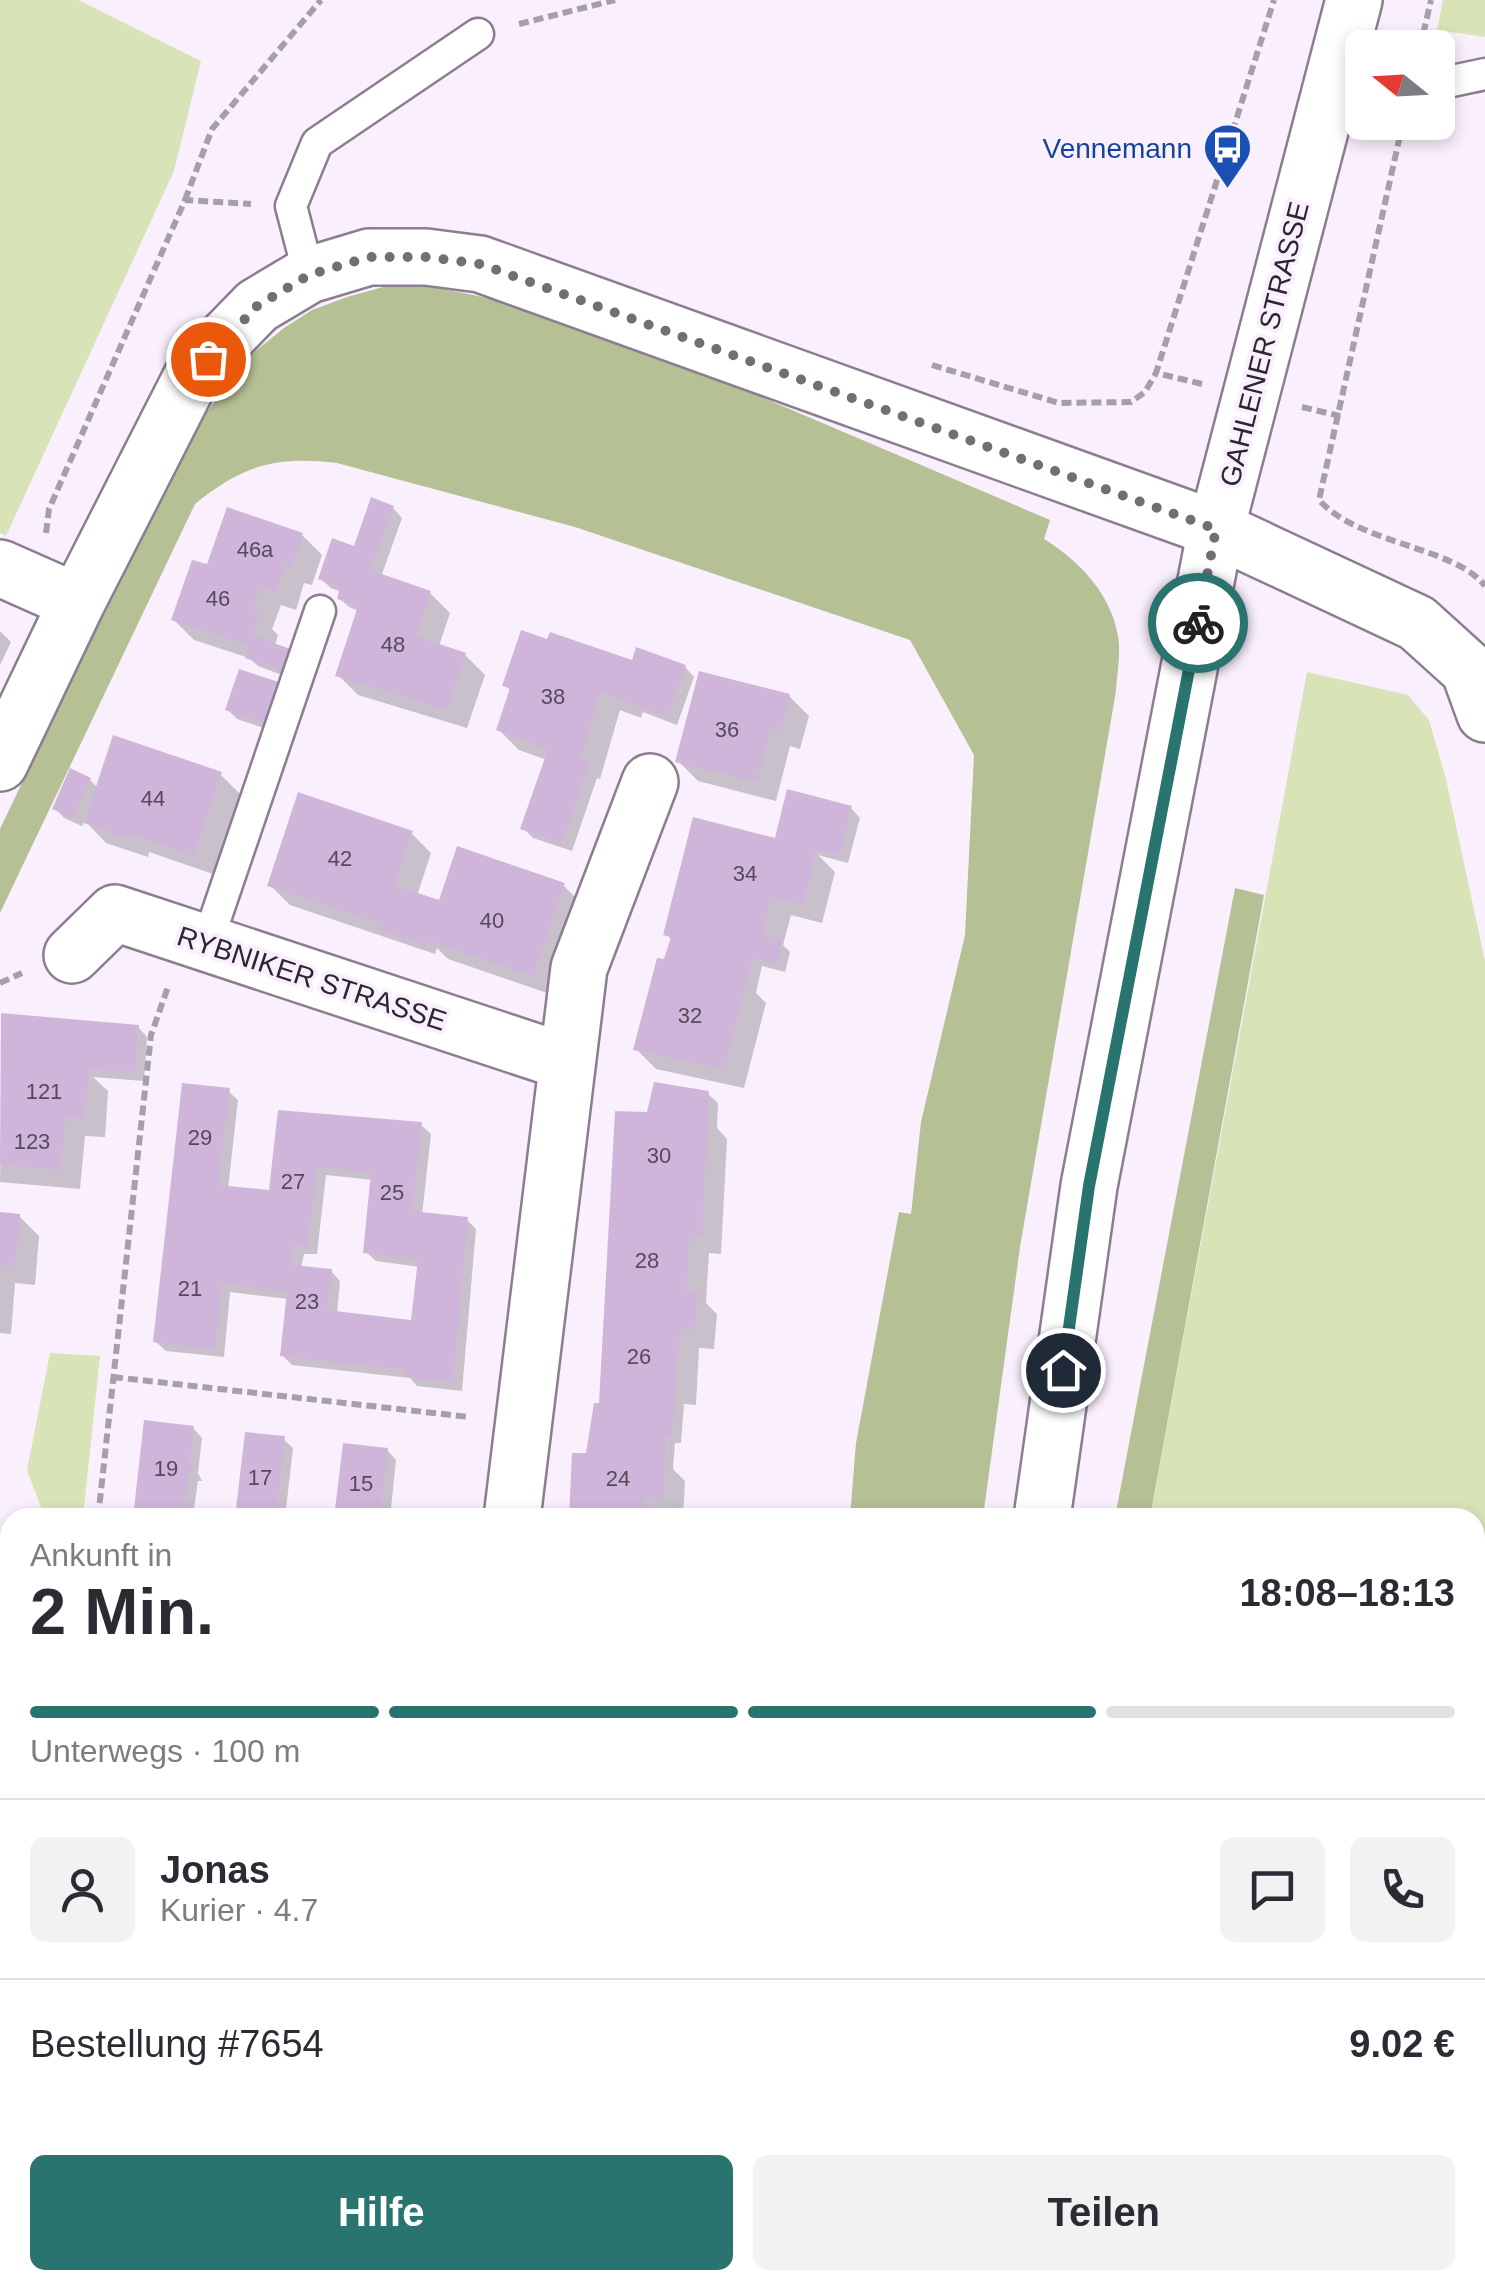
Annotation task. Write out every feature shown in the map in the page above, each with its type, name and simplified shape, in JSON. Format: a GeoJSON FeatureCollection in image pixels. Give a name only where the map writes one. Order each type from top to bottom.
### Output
{"type":"FeatureCollection","features":[{"type":"Feature","properties":{"kind":"street","name":"GAHLENER STRASSE"},"geometry":{"type":"LineString","coordinates":[[1352,30],[1354,0]]}},
{"type":"Feature","properties":{"kind":"street","name":"GAHLENER STRASSE"},"geometry":{"type":"LineString","coordinates":[[1043,1508],[1089,1186],[1216,529],[1250,395],[1345,85]]}},
{"type":"Feature","properties":{"kind":"street"},"geometry":{"type":"LineString","coordinates":[[0,763],[192,376],[257,306],[309,275],[369,257],[426,257],[480,264],[1216,529],[1417,623],[1469,670],[1485,714]]}},
{"type":"Feature","properties":{"kind":"street"},"geometry":{"type":"LineString","coordinates":[[0,568],[77,602]]}},
{"type":"Feature","properties":{"kind":"street"},"geometry":{"type":"LineString","coordinates":[[513,1508],[579,968],[650,782]]}},
{"type":"Feature","properties":{"kind":"street","name":"RYBNIKER STRASSE"},"geometry":{"type":"LineString","coordinates":[[72,955],[115,913],[566,1062]]}},
{"type":"Feature","properties":{"kind":"lane"},"geometry":{"type":"LineString","coordinates":[[309,275],[292,206],[317,144],[478,34]]}},
{"type":"Feature","properties":{"kind":"lane"},"geometry":{"type":"LineString","coordinates":[[1455,80],[1485,74]]}},
{"type":"Feature","properties":{"kind":"lane"},"geometry":{"type":"LineString","coordinates":[[197,940],[320,611]]}},
{"type":"Feature","properties":{"kind":"path"},"geometry":{"type":"LineString","coordinates":[[185,200],[212,129],[321,0]]}},
{"type":"Feature","properties":{"kind":"path"},"geometry":{"type":"LineString","coordinates":[[478,34],[614,0]]}},
{"type":"Feature","properties":{"kind":"path"},"geometry":{"type":"LineString","coordinates":[[1250,395],[1156,373],[1274,0]]}},
{"type":"Feature","properties":{"kind":"path"},"geometry":{"type":"LineString","coordinates":[[1424,30],[1431,0]]}},
{"type":"Feature","properties":{"kind":"path"},"geometry":{"type":"LineString","coordinates":[[1399,140],[1319,500],[1332,515],[1437,557],[1478,577],[1485,586]]}},
{"type":"Feature","properties":{"kind":"path"},"geometry":{"type":"LineString","coordinates":[[99,1508],[151,1035],[197,940]]}},
{"type":"Feature","properties":{"kind":"path"},"geometry":{"type":"LineString","coordinates":[[113,1377],[524,1423]]}},
{"type":"Feature","properties":{"kind":"green space"},"geometry":{"type":"Polygon","coordinates":[[[0,0],[78,0],[201,61],[174,171],[6,536],[0,533],[0,0]]]}},
{"type":"Feature","properties":{"kind":"green space"},"geometry":{"type":"Polygon","coordinates":[[[1443,0],[1485,0],[1485,37],[1437,30],[1443,0]]]}},
{"type":"Feature","properties":{"kind":"green space"},"geometry":{"type":"Polygon","coordinates":[[[421,286],[469,294],[609,332],[1050,520],[1044,539],[1081,568],[1108,606],[1119,643],[1116,691],[1020,1247],[984,1508],[851,1508],[856,1443],[899,1212],[911,1214],[921,1122],[965,935],[974,755],[910,640],[575,527],[337,463],[296,461],[261,466],[229,480],[195,504],[0,913],[0,829],[184,443],[247,358],[284,328],[312,310],[383,287],[421,286]]]}},
{"type":"Feature","properties":{"kind":"green space"},"geometry":{"type":"Polygon","coordinates":[[[1307,672],[1408,695],[1429,720],[1446,779],[1485,961],[1485,1508],[1152,1508],[1307,672]]]}},
{"type":"Feature","properties":{"kind":"green space"},"geometry":{"type":"Polygon","coordinates":[[[1235,888],[1264,895],[1152,1508],[1117,1508],[1235,888]]]}},
{"type":"Feature","properties":{"kind":"green space"},"geometry":{"type":"Polygon","coordinates":[[[50,1353],[100,1356],[84,1508],[41,1508],[27,1470],[50,1353]]]}},
{"type":"Feature","properties":{"kind":"building"},"geometry":{"type":"Polygon","coordinates":[[[371,497],[394,506],[370,570],[431,591],[416,636],[466,653],[447,710],[335,676],[358,606],[337,599],[340,587],[318,579],[332,538],[354,546],[371,497]]]}},
{"type":"Feature","properties":{"kind":"building"},"geometry":{"type":"Polygon","coordinates":[[[227,507],[303,533],[292,567],[285,565],[276,592],[261,587],[252,610],[260,613],[252,635],[293,650],[285,672],[245,658],[249,646],[171,620],[192,560],[207,564],[227,507]]]}},
{"type":"Feature","properties":{"kind":"building"},"geometry":{"type":"Polygon","coordinates":[[[521,630],[547,639],[550,632],[632,660],[636,647],[686,665],[667,717],[600,692],[581,758],[590,762],[562,843],[520,829],[548,749],[496,730],[510,688],[502,686],[521,630]]]}},
{"type":"Feature","properties":{"kind":"building"},"geometry":{"type":"Polygon","coordinates":[[[239,669],[282,683],[268,725],[225,710],[239,669]]]}},
{"type":"Feature","properties":{"kind":"building"},"geometry":{"type":"Polygon","coordinates":[[[699,671],[790,694],[781,730],[771,728],[757,782],[675,762],[699,671]]]}},
{"type":"Feature","properties":{"kind":"building"},"geometry":{"type":"Polygon","coordinates":[[[113,735],[222,772],[194,856],[84,823],[113,735]]]}},
{"type":"Feature","properties":{"kind":"building"},"geometry":{"type":"Polygon","coordinates":[[[70,768],[91,778],[72,818],[52,809],[70,768]]]}},
{"type":"Feature","properties":{"kind":"building"},"geometry":{"type":"Polygon","coordinates":[[[787,789],[852,806],[839,855],[816,850],[803,905],[771,897],[762,935],[782,940],[776,964],[753,958],[724,1069],[633,1050],[657,958],[664,959],[671,937],[663,935],[693,817],[775,838],[787,789]]]}},
{"type":"Feature","properties":{"kind":"building"},"geometry":{"type":"Polygon","coordinates":[[[298,792],[413,831],[394,885],[439,900],[457,846],[565,883],[533,976],[427,941],[426,946],[380,930],[381,924],[267,886],[298,792]]]}},
{"type":"Feature","properties":{"kind":"building"},"geometry":{"type":"Polygon","coordinates":[[[1,1013],[139,1025],[135,1072],[89,1069],[85,1119],[66,1117],[61,1170],[0,1165],[1,1013]]]}},
{"type":"Feature","properties":{"kind":"building"},"geometry":{"type":"Polygon","coordinates":[[[654,1082],[709,1091],[702,1235],[690,1234],[686,1290],[698,1291],[695,1330],[680,1329],[672,1435],[666,1435],[664,1500],[644,1498],[643,1508],[569,1508],[572,1453],[586,1453],[594,1403],[599,1403],[615,1111],[647,1112],[654,1082]]]}},
{"type":"Feature","properties":{"kind":"building"},"geometry":{"type":"Polygon","coordinates":[[[182,1083],[230,1088],[218,1185],[269,1190],[278,1110],[422,1122],[412,1211],[468,1217],[453,1382],[405,1377],[406,1370],[280,1356],[287,1291],[222,1284],[215,1349],[153,1342],[182,1083]],[[317,1167],[308,1246],[295,1245],[292,1265],[332,1269],[327,1310],[411,1320],[418,1259],[363,1253],[371,1172],[317,1167]]]}},
{"type":"Feature","properties":{"kind":"building"},"geometry":{"type":"Polygon","coordinates":[[[0,1212],[20,1214],[15,1266],[0,1265],[0,1212]]]}},
{"type":"Feature","properties":{"kind":"building"},"geometry":{"type":"Polygon","coordinates":[[[144,1420],[194,1426],[190,1464],[194,1465],[193,1472],[189,1472],[185,1508],[134,1508],[144,1420]]]}},
{"type":"Feature","properties":{"kind":"building"},"geometry":{"type":"Polygon","coordinates":[[[245,1432],[285,1436],[277,1508],[236,1508],[245,1432]]]}},
{"type":"Feature","properties":{"kind":"building"},"geometry":{"type":"Polygon","coordinates":[[[343,1443],[388,1448],[381,1508],[335,1508],[343,1443]]]}},
{"type":"Feature","properties":{"kind":"way so far"},"geometry":{"type":"LineString","coordinates":[[208,359],[257,306],[309,275],[369,257],[426,257],[480,264],[1216,529],[1198,623]]}},
{"type":"Feature","properties":{"kind":"place","name":"Vennemann"},"geometry":{"type":"Point","coordinates":[1227,190]}},
{"type":"Feature","properties":{"kind":"route"},"geometry":{"type":"LineString","coordinates":[[1063,1370],[1089,1186],[1198,623]]}}]}
